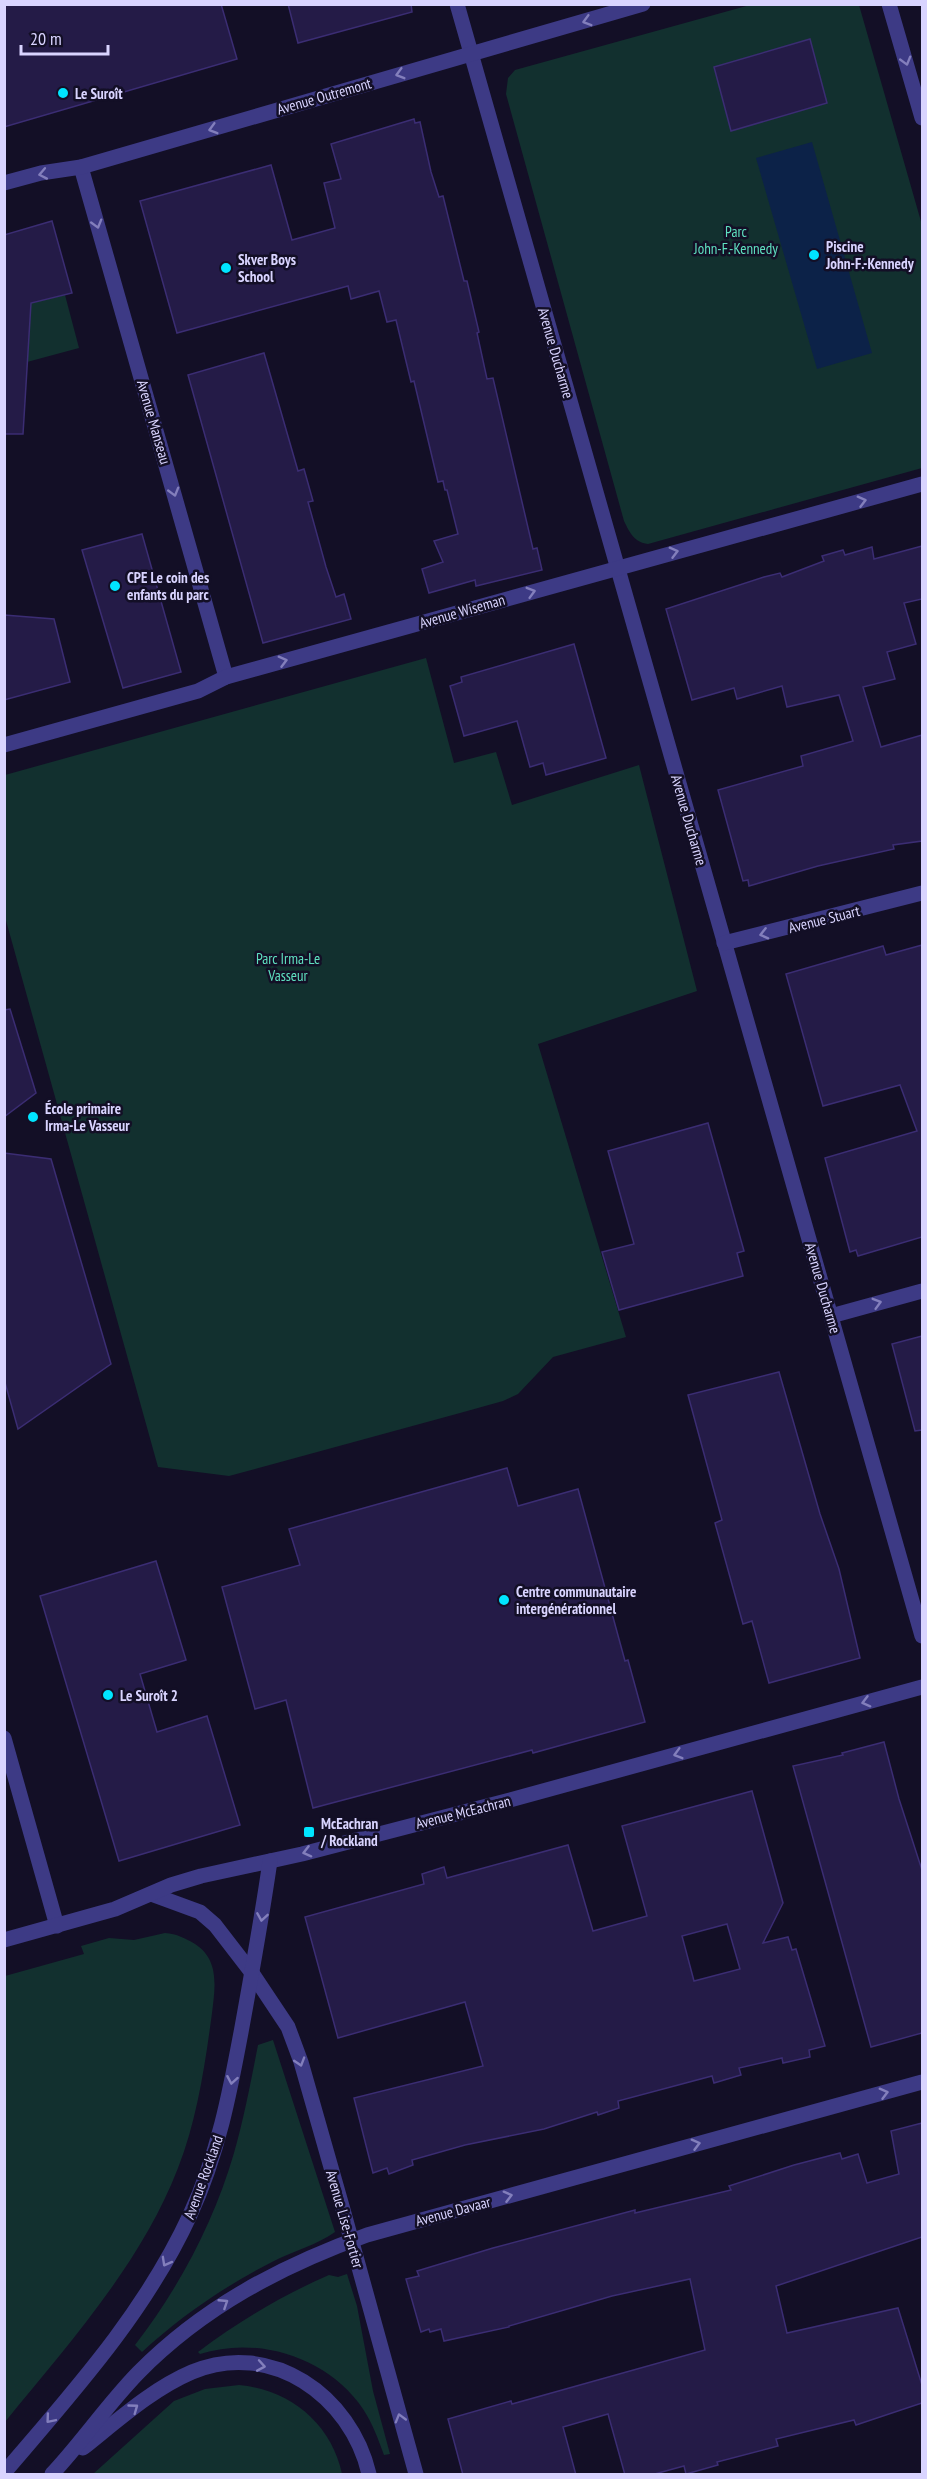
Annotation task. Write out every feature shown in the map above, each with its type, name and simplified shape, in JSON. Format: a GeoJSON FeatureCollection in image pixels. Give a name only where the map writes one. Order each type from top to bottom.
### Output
{"type":"FeatureCollection","features":[{"type":"Feature","properties":{"kind":"street","name":"Avenue Ducharme"},"geometry":{"type":"LineString","coordinates":[[457,4],[922,1636]]}},
{"type":"Feature","properties":{"kind":"street","name":"Avenue Outremont"},"geometry":{"type":"LineString","coordinates":[[4,183],[41,173],[81,167],[644,4]]}},
{"type":"Feature","properties":{"kind":"street"},"geometry":{"type":"LineString","coordinates":[[889,4],[922,118]]}},
{"type":"Feature","properties":{"kind":"street","name":"Avenue Manseau"},"geometry":{"type":"LineString","coordinates":[[81,167],[226,677]]}},
{"type":"Feature","properties":{"kind":"street","name":"Avenue Wiseman"},"geometry":{"type":"LineString","coordinates":[[4,745],[198,690],[226,677],[922,484]]}},
{"type":"Feature","properties":{"kind":"street","name":"Avenue Stuart"},"geometry":{"type":"LineString","coordinates":[[724,943],[922,893]]}},
{"type":"Feature","properties":{"kind":"street"},"geometry":{"type":"LineString","coordinates":[[831,1316],[922,1290]]}},
{"type":"Feature","properties":{"kind":"street","name":"Avenue McEachran"},"geometry":{"type":"LineString","coordinates":[[4,1940],[115,1909],[211,1873],[270,1861],[510,1800],[922,1687]]}},
{"type":"Feature","properties":{"kind":"street"},"geometry":{"type":"LineString","coordinates":[[4,1738],[57,1926]]}},
{"type":"Feature","properties":{"kind":"street","name":"Avenue Rockland"},"geometry":{"type":"LineString","coordinates":[[4,2473],[99,2361],[135,2312],[166,2261],[191,2213],[212,2159],[227,2106],[270,1861]]}},
{"type":"Feature","properties":{"kind":"street","name":"Avenue Lise-Fortier"},"geometry":{"type":"LineString","coordinates":[[151,1894],[192,1908],[208,1918],[230,1941],[252,1972],[277,2009],[295,2044],[416,2475]]}},
{"type":"Feature","properties":{"kind":"street","name":"Avenue Davaar"},"geometry":{"type":"LineString","coordinates":[[54,2473],[136,2376],[161,2351],[195,2324],[268,2277],[310,2256],[351,2241],[922,2082]]}},
{"type":"Feature","properties":{"kind":"street"},"geometry":{"type":"LineString","coordinates":[[54,2473],[115,2422],[175,2380],[206,2367],[235,2363],[256,2364],[277,2369],[298,2377],[316,2390],[335,2407],[348,2423],[358,2442],[369,2475]]}},
{"type":"Feature","properties":{"kind":"green space","name":"Parc John-F.-Kennedy"},"geometry":{"type":"Polygon","coordinates":[[[750,5],[859,5],[922,225],[922,468],[648,544],[636,539],[624,521],[506,94],[508,78],[515,70],[750,5]]]}},
{"type":"Feature","properties":{"kind":"green space"},"geometry":{"type":"Polygon","coordinates":[[[65,295],[79,348],[27,362],[31,303],[65,295]]]}},
{"type":"Feature","properties":{"kind":"green space","name":"Parc Irma-Le Vasseur"},"geometry":{"type":"Polygon","coordinates":[[[426,658],[454,763],[496,752],[512,805],[639,765],[697,991],[538,1044],[626,1337],[553,1357],[518,1394],[503,1401],[460,1413],[229,1476],[158,1467],[5,917],[5,775],[426,658]]]}},
{"type":"Feature","properties":{"kind":"green space"},"geometry":{"type":"Polygon","coordinates":[[[165,1933],[184,1938],[203,1951],[212,1966],[215,1984],[203,2072],[185,2150],[163,2203],[124,2270],[78,2332],[5,2422],[5,1976],[84,1954],[81,1946],[109,1938],[134,1940],[165,1933]]]}},
{"type":"Feature","properties":{"kind":"green space"},"geometry":{"type":"Polygon","coordinates":[[[273,2040],[335,2232],[237,2281],[188,2314],[142,2352],[135,2345],[166,2301],[194,2254],[226,2179],[238,2140],[258,2045],[273,2040]]]}},
{"type":"Feature","properties":{"kind":"green space"},"geometry":{"type":"Polygon","coordinates":[[[347,2274],[357,2306],[373,2391],[390,2454],[384,2455],[370,2420],[349,2391],[312,2364],[290,2355],[245,2347],[200,2354],[198,2352],[245,2319],[295,2291],[329,2275],[338,2277],[347,2274]]]}},
{"type":"Feature","properties":{"kind":"green space"},"geometry":{"type":"Polygon","coordinates":[[[239,2385],[275,2394],[306,2412],[328,2439],[337,2456],[342,2474],[93,2474],[174,2401],[205,2389],[239,2385]]]}},
{"type":"Feature","properties":{"kind":"water","name":"Piscine John-F.-Kennedy"},"geometry":{"type":"Polygon","coordinates":[[[812,142],[872,353],[817,369],[756,158],[812,142]]]}},
{"type":"Feature","properties":{"kind":"building","name":"Le Suroît"},"geometry":{"type":"Polygon","coordinates":[[[4,4],[221,4],[237,59],[4,127],[4,4]]]}},
{"type":"Feature","properties":{"kind":"building"},"geometry":{"type":"Polygon","coordinates":[[[288,4],[411,4],[412,12],[298,43],[288,4]]]}},
{"type":"Feature","properties":{"kind":"building"},"geometry":{"type":"Polygon","coordinates":[[[810,39],[827,103],[731,131],[714,67],[810,39]]]}},
{"type":"Feature","properties":{"kind":"building"},"geometry":{"type":"Polygon","coordinates":[[[414,119],[415,123],[420,122],[431,172],[439,197],[443,196],[464,281],[467,281],[487,379],[493,378],[533,549],[537,548],[542,570],[476,586],[475,580],[429,593],[422,569],[443,562],[434,541],[458,534],[447,490],[445,490],[443,481],[438,482],[414,381],[411,382],[396,320],[387,322],[379,291],[351,299],[348,286],[177,333],[140,201],[271,165],[292,240],[335,228],[324,183],[341,179],[331,144],[414,119]]]}},
{"type":"Feature","properties":{"kind":"building"},"geometry":{"type":"Polygon","coordinates":[[[52,221],[72,293],[31,303],[23,434],[4,434],[4,235],[52,221]]]}},
{"type":"Feature","properties":{"kind":"building"},"geometry":{"type":"Polygon","coordinates":[[[264,353],[298,471],[304,469],[313,501],[308,502],[326,567],[336,597],[344,594],[351,619],[263,643],[188,375],[264,353]]]}},
{"type":"Feature","properties":{"kind":"building"},"geometry":{"type":"Polygon","coordinates":[[[142,534],[181,672],[123,688],[82,550],[142,534]]]}},
{"type":"Feature","properties":{"kind":"building"},"geometry":{"type":"Polygon","coordinates":[[[922,546],[922,599],[904,603],[916,644],[887,652],[895,679],[863,687],[881,747],[922,735],[922,841],[893,845],[894,849],[818,866],[749,886],[748,880],[743,881],[718,790],[803,766],[801,756],[853,741],[839,695],[787,707],[782,686],[737,699],[734,688],[692,700],[666,609],[764,577],[780,573],[782,577],[824,561],[822,556],[843,550],[845,555],[872,547],[874,559],[922,546]]]}},
{"type":"Feature","properties":{"kind":"building"},"geometry":{"type":"Polygon","coordinates":[[[4,615],[54,619],[70,682],[4,700],[4,615]]]}},
{"type":"Feature","properties":{"kind":"building"},"geometry":{"type":"Polygon","coordinates":[[[574,644],[606,758],[546,775],[543,763],[530,767],[517,721],[464,736],[450,686],[462,682],[461,677],[574,644]]]}},
{"type":"Feature","properties":{"kind":"building"},"geometry":{"type":"Polygon","coordinates":[[[922,945],[922,1237],[858,1256],[856,1250],[850,1252],[825,1158],[917,1131],[900,1085],[823,1106],[786,974],[883,946],[886,955],[922,945]]]}},
{"type":"Feature","properties":{"kind":"building"},"geometry":{"type":"Polygon","coordinates":[[[10,1009],[36,1093],[4,1117],[4,1010],[10,1009]]]}},
{"type":"Feature","properties":{"kind":"building"},"geometry":{"type":"Polygon","coordinates":[[[708,1123],[744,1251],[737,1253],[743,1276],[619,1310],[602,1252],[634,1244],[608,1151],[708,1123]]]}},
{"type":"Feature","properties":{"kind":"building"},"geometry":{"type":"Polygon","coordinates":[[[4,1153],[51,1159],[111,1364],[18,1429],[4,1379],[4,1153]]]}},
{"type":"Feature","properties":{"kind":"building"},"geometry":{"type":"Polygon","coordinates":[[[922,1336],[922,1430],[915,1431],[892,1344],[922,1336]]]}},
{"type":"Feature","properties":{"kind":"building"},"geometry":{"type":"Polygon","coordinates":[[[779,1372],[820,1514],[839,1569],[860,1658],[769,1683],[752,1621],[743,1624],[715,1523],[722,1520],[688,1395],[779,1372]]]}},
{"type":"Feature","properties":{"kind":"building"},"geometry":{"type":"Polygon","coordinates":[[[507,1468],[518,1506],[578,1489],[625,1661],[628,1660],[645,1722],[533,1753],[532,1750],[313,1808],[286,1700],[255,1709],[222,1587],[300,1565],[289,1529],[507,1468]]]}},
{"type":"Feature","properties":{"kind":"building","name":"Le Suroît 2"},"geometry":{"type":"Polygon","coordinates":[[[156,1561],[186,1660],[140,1674],[157,1732],[207,1716],[240,1825],[119,1861],[40,1596],[156,1561]]]}},
{"type":"Feature","properties":{"kind":"building"},"geometry":{"type":"Polygon","coordinates":[[[884,1742],[899,1799],[922,1870],[922,2033],[871,2047],[793,1766],[843,1755],[842,1753],[884,1742]]]}},
{"type":"Feature","properties":{"kind":"building"},"geometry":{"type":"Polygon","coordinates":[[[752,1791],[783,1903],[763,1943],[788,1937],[792,1950],[796,1949],[825,2046],[809,2050],[810,2057],[783,2063],[782,2058],[739,2068],[741,2075],[714,2083],[712,2076],[618,2101],[619,2108],[598,2115],[597,2112],[544,2129],[465,2145],[412,2160],[413,2165],[389,2174],[387,2168],[373,2173],[354,2098],[483,2066],[465,2002],[338,2038],[305,1917],[424,1884],[422,1874],[444,1867],[447,1878],[568,1845],[593,1931],[647,1916],[622,1826],[752,1791]],[[727,1924],[682,1936],[694,1981],[740,1969],[727,1924]]]}},
{"type":"Feature","properties":{"kind":"building"},"geometry":{"type":"Polygon","coordinates":[[[922,2123],[922,2237],[776,2286],[787,2333],[898,2308],[922,2385],[922,2403],[856,2425],[854,2420],[776,2439],[778,2446],[717,2462],[718,2465],[686,2474],[684,2466],[651,2475],[625,2475],[608,2414],[563,2427],[576,2475],[463,2475],[448,2419],[511,2401],[512,2404],[705,2350],[690,2279],[612,2296],[509,2327],[444,2341],[441,2329],[421,2332],[406,2279],[419,2276],[417,2271],[493,2248],[635,2210],[635,2213],[731,2190],[729,2186],[840,2153],[842,2159],[858,2154],[867,2183],[899,2174],[891,2131],[922,2123]]]}},
{"type":"Feature","properties":{"kind":"place","name":"Le Suroît"},"geometry":{"type":"Point","coordinates":[63,93]}},
{"type":"Feature","properties":{"kind":"place","name":"Piscine John-F.-Kennedy"},"geometry":{"type":"Point","coordinates":[814,255]}},
{"type":"Feature","properties":{"kind":"place","name":"Skver Boys School"},"geometry":{"type":"Point","coordinates":[226,268]}},
{"type":"Feature","properties":{"kind":"place","name":"CPE Le coin des enfants du parc"},"geometry":{"type":"Point","coordinates":[115,586]}},
{"type":"Feature","properties":{"kind":"place","name":"École primaire Irma-Le Vasseur"},"geometry":{"type":"Point","coordinates":[33,1117]}},
{"type":"Feature","properties":{"kind":"place","name":"Centre communautaire intergénérationnel"},"geometry":{"type":"Point","coordinates":[504,1600]}},
{"type":"Feature","properties":{"kind":"place","name":"Le Suroît 2"},"geometry":{"type":"Point","coordinates":[108,1695]}},
{"type":"Feature","properties":{"kind":"place","name":"McEachran / Rockland"},"geometry":{"type":"Point","coordinates":[309,1832]}}]}
